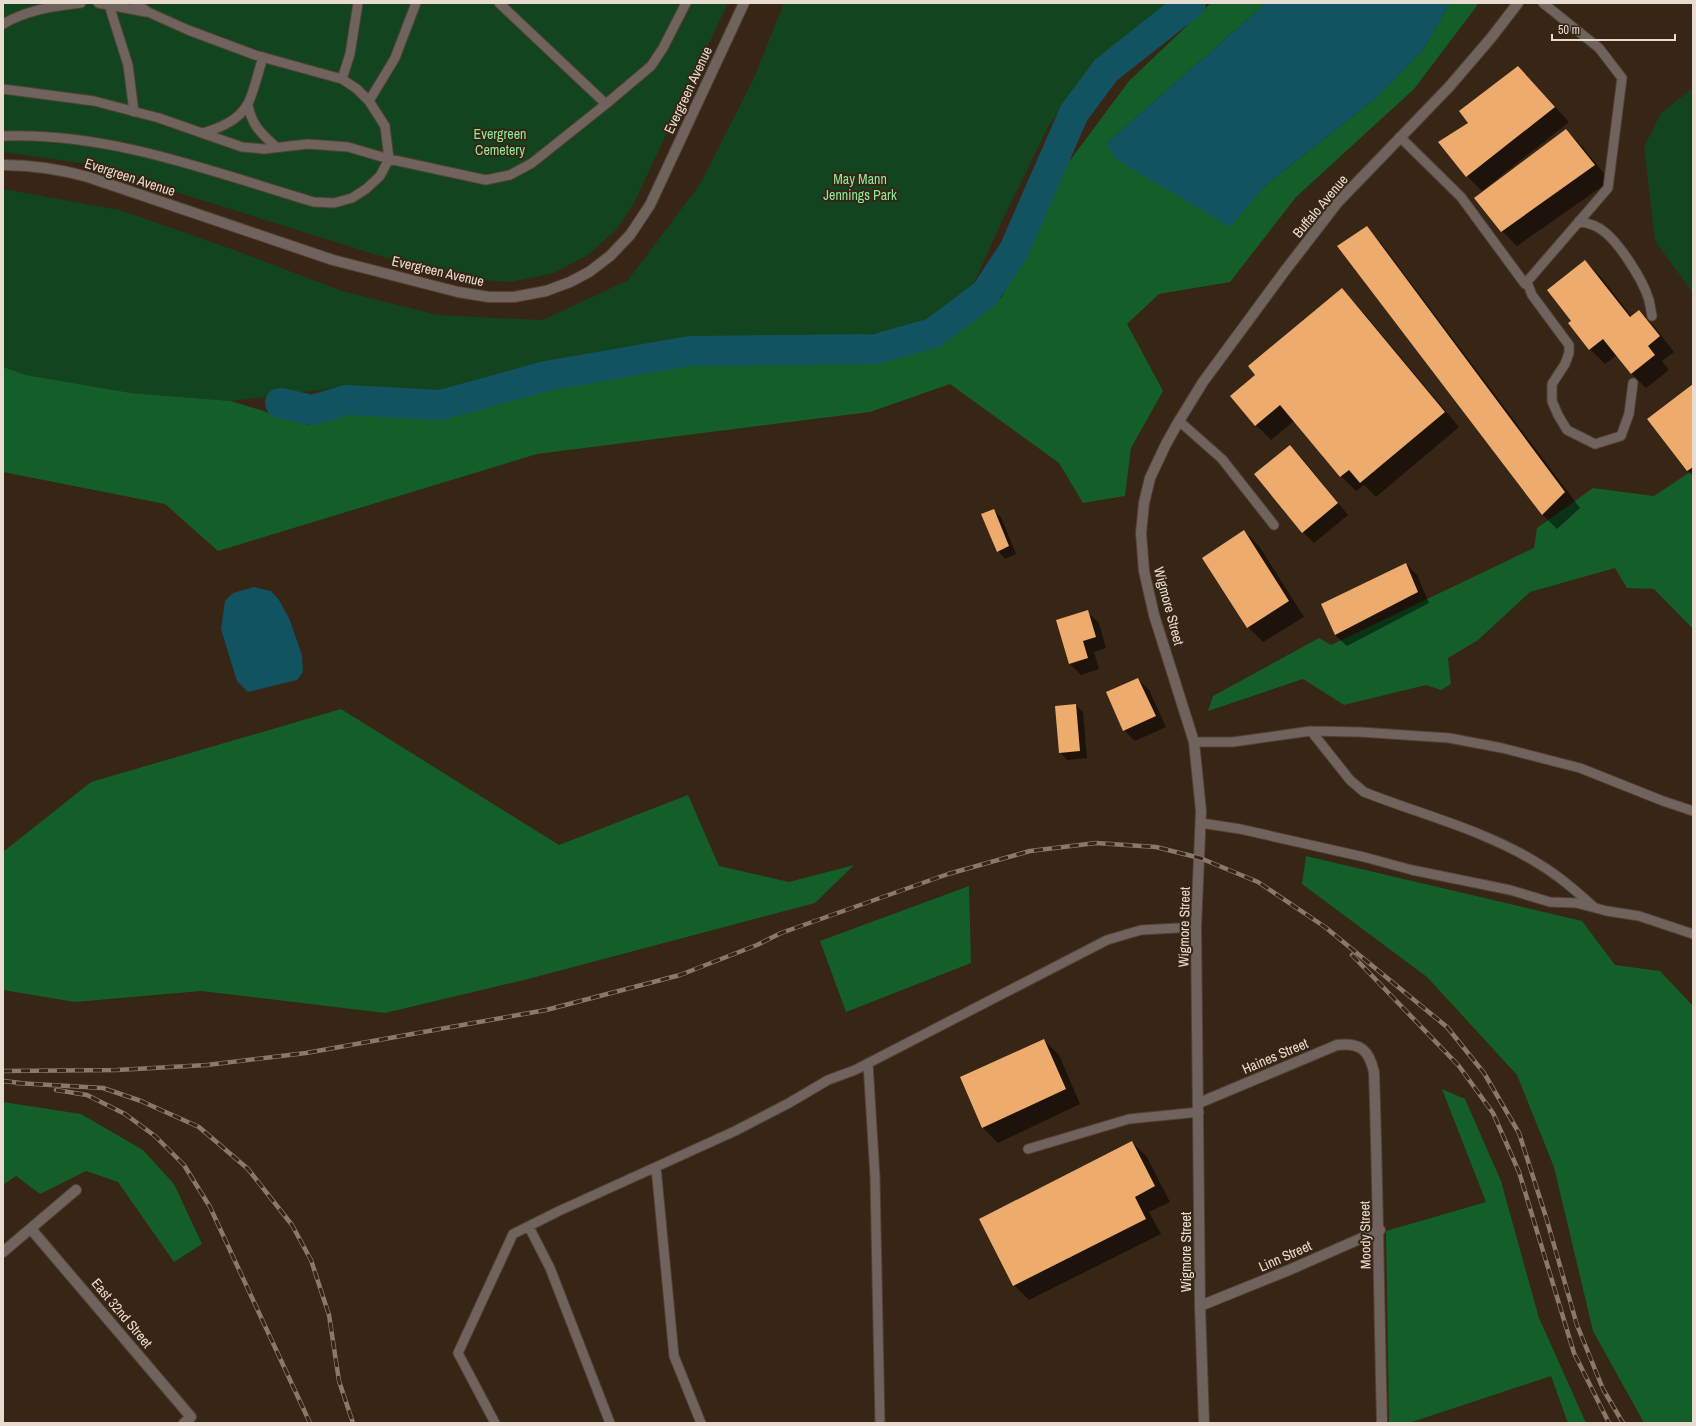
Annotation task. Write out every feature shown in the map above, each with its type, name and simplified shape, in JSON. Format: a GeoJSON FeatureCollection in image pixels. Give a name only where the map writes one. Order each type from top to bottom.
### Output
{"type":"FeatureCollection","features":[{"type":"Feature","properties":{"kind":"street","name":"Evergreen Avenue"},"geometry":{"type":"LineString","coordinates":[[3,165],[28,165],[59,169],[88,177],[333,260],[458,292],[489,297],[514,297],[546,291],[570,282],[589,272],[610,256],[630,235],[650,205],[744,3]]}},
{"type":"Feature","properties":{"kind":"street","name":"Buffalo Avenue"},"geometry":{"type":"LineString","coordinates":[[1166,444],[1203,382],[1329,213],[1449,86],[1491,38],[1518,3]]}},
{"type":"Feature","properties":{"kind":"street","name":"Wigmore Street"},"geometry":{"type":"LineString","coordinates":[[1166,444],[1150,478],[1144,503],[1141,533],[1144,571],[1154,615],[1194,742],[1201,811],[1196,926],[1200,1306],[1204,1423]]}},
{"type":"Feature","properties":{"kind":"street","name":"Haines Street"},"geometry":{"type":"LineString","coordinates":[[1199,1108],[1337,1045],[1348,1043],[1363,1049]]}},
{"type":"Feature","properties":{"kind":"street","name":"Moody Street"},"geometry":{"type":"LineString","coordinates":[[1363,1049],[1371,1059],[1374,1072],[1380,1230],[1379,1307],[1382,1423]]}},
{"type":"Feature","properties":{"kind":"street"},"geometry":{"type":"LineString","coordinates":[[3,1252],[76,1190]]}},
{"type":"Feature","properties":{"kind":"street","name":"East 32nd Street"},"geometry":{"type":"LineString","coordinates":[[31,1229],[188,1420]]}},
{"type":"Feature","properties":{"kind":"street","name":"Linn Street"},"geometry":{"type":"LineString","coordinates":[[1200,1306],[1289,1270],[1380,1230]]}},
{"type":"Feature","properties":{"kind":"lane"},"geometry":{"type":"LineString","coordinates":[[3,24],[15,17],[50,7],[81,3]]}},
{"type":"Feature","properties":{"kind":"lane"},"geometry":{"type":"LineString","coordinates":[[98,3],[148,12]]}},
{"type":"Feature","properties":{"kind":"lane"},"geometry":{"type":"LineString","coordinates":[[3,136],[90,140],[163,157],[314,202],[334,203],[357,195],[380,176],[389,159],[385,126],[369,101],[357,89],[342,79],[263,57],[188,30],[148,12],[136,3]]}},
{"type":"Feature","properties":{"kind":"lane"},"geometry":{"type":"LineString","coordinates":[[342,79],[350,54],[358,3]]}},
{"type":"Feature","properties":{"kind":"lane"},"geometry":{"type":"LineString","coordinates":[[369,101],[395,58],[416,3]]}},
{"type":"Feature","properties":{"kind":"lane"},"geometry":{"type":"LineString","coordinates":[[499,3],[606,104]]}},
{"type":"Feature","properties":{"kind":"lane"},"geometry":{"type":"LineString","coordinates":[[3,89],[94,101],[242,146],[264,149],[308,144],[348,147],[389,159],[486,180],[510,175],[532,163],[606,104],[650,66],[663,48],[686,3]]}},
{"type":"Feature","properties":{"kind":"lane"},"geometry":{"type":"LineString","coordinates":[[1527,282],[1608,188],[1622,78],[1599,48],[1543,3]]}},
{"type":"Feature","properties":{"kind":"lane"},"geometry":{"type":"LineString","coordinates":[[109,5],[128,66],[134,112]]}},
{"type":"Feature","properties":{"kind":"lane"},"geometry":{"type":"LineString","coordinates":[[203,133],[220,128],[236,117],[248,105],[263,57]]}},
{"type":"Feature","properties":{"kind":"lane"},"geometry":{"type":"LineString","coordinates":[[248,105],[251,119],[264,136],[276,147]]}},
{"type":"Feature","properties":{"kind":"lane"},"geometry":{"type":"LineString","coordinates":[[1400,137],[1461,197],[1525,284],[1527,282]]}},
{"type":"Feature","properties":{"kind":"lane"},"geometry":{"type":"LineString","coordinates":[[1579,221],[1598,227],[1616,244],[1630,263],[1644,290],[1649,300],[1652,316]]}},
{"type":"Feature","properties":{"kind":"lane"},"geometry":{"type":"LineString","coordinates":[[1527,282],[1532,295],[1569,345],[1569,353],[1565,364],[1552,384],[1552,401],[1567,430],[1595,444],[1621,436],[1629,414],[1632,383]]}},
{"type":"Feature","properties":{"kind":"lane"},"geometry":{"type":"LineString","coordinates":[[1179,421],[1222,459],[1274,525]]}},
{"type":"Feature","properties":{"kind":"lane"},"geometry":{"type":"LineString","coordinates":[[1194,742],[1233,742],[1311,731],[1360,732],[1448,738],[1502,748],[1580,768],[1663,801],[1693,811]]}},
{"type":"Feature","properties":{"kind":"lane"},"geometry":{"type":"LineString","coordinates":[[1311,731],[1350,780],[1364,792],[1480,835],[1538,863],[1567,883],[1594,908]]}},
{"type":"Feature","properties":{"kind":"lane"},"geometry":{"type":"LineString","coordinates":[[1201,823],[1240,829],[1364,857],[1412,870],[1510,890],[1550,902],[1576,903],[1594,908],[1640,916],[1693,934]]}},
{"type":"Feature","properties":{"kind":"lane"},"geometry":{"type":"LineString","coordinates":[[496,1423],[458,1353],[513,1234],[559,1211],[735,1131],[789,1103],[828,1080],[868,1063],[1107,940],[1141,930],[1196,926]]}},
{"type":"Feature","properties":{"kind":"lane"},"geometry":{"type":"LineString","coordinates":[[868,1063],[875,1177],[880,1423]]}},
{"type":"Feature","properties":{"kind":"lane"},"geometry":{"type":"LineString","coordinates":[[1028,1149],[1129,1119],[1199,1108]]}},
{"type":"Feature","properties":{"kind":"lane"},"geometry":{"type":"LineString","coordinates":[[656,1167],[674,1356],[701,1423]]}},
{"type":"Feature","properties":{"kind":"lane"},"geometry":{"type":"LineString","coordinates":[[529,1227],[550,1268],[610,1423]]}},
{"type":"Feature","properties":{"kind":"green space","name":"Evergreen Cemetery"},"geometry":{"type":"Polygon","coordinates":[[[3,3],[728,3],[634,203],[617,229],[588,255],[554,273],[510,282],[466,279],[399,262],[87,164],[3,152],[3,3]]]}},
{"type":"Feature","properties":{"kind":"green space","name":"May Mann Jennings Park"},"geometry":{"type":"Polygon","coordinates":[[[784,3],[1168,3],[1133,38],[1084,77],[1048,127],[1002,221],[973,285],[922,326],[826,341],[683,340],[585,359],[453,392],[352,386],[231,401],[131,393],[26,375],[3,367],[3,189],[120,210],[234,250],[342,291],[437,315],[543,320],[628,280],[700,184],[753,80],[784,3]]]}},
{"type":"Feature","properties":{"kind":"green space"},"geometry":{"type":"Polygon","coordinates":[[[1211,3],[1266,3],[1107,143],[1230,226],[1266,185],[1376,98],[1423,50],[1450,3],[1479,3],[1414,89],[1296,197],[1230,282],[1159,294],[1127,324],[1163,391],[1131,448],[1125,496],[1083,503],[1059,463],[950,384],[870,412],[537,454],[218,551],[165,504],[3,472],[3,367],[26,375],[131,393],[231,401],[309,425],[351,407],[459,415],[558,387],[691,363],[875,360],[942,341],[1002,297],[1065,167],[1129,81],[1211,3]]]}},
{"type":"Feature","properties":{"kind":"green space"},"geometry":{"type":"Polygon","coordinates":[[[1693,88],[1693,293],[1655,241],[1644,147],[1661,113],[1693,88]]]}},
{"type":"Feature","properties":{"kind":"green space"},"geometry":{"type":"Polygon","coordinates":[[[1693,470],[1693,629],[1654,589],[1627,588],[1615,568],[1530,592],[1478,640],[1448,658],[1451,684],[1441,690],[1426,685],[1344,705],[1303,679],[1208,711],[1213,696],[1319,638],[1331,645],[1534,548],[1537,528],[1593,488],[1654,496],[1693,470]]]}},
{"type":"Feature","properties":{"kind":"green space"},"geometry":{"type":"Polygon","coordinates":[[[341,709],[559,845],[688,795],[719,866],[789,882],[854,865],[815,903],[528,979],[385,1013],[201,991],[75,1002],[3,990],[3,852],[91,782],[341,709]]]}},
{"type":"Feature","properties":{"kind":"green space"},"geometry":{"type":"Polygon","coordinates":[[[1306,856],[1582,921],[1615,965],[1660,971],[1693,1006],[1693,1423],[1644,1423],[1593,1331],[1554,1167],[1517,1075],[1427,977],[1302,884],[1306,856]]]}},
{"type":"Feature","properties":{"kind":"green space"},"geometry":{"type":"Polygon","coordinates":[[[969,886],[971,963],[846,1012],[820,941],[969,886]]]}},
{"type":"Feature","properties":{"kind":"green space"},"geometry":{"type":"Polygon","coordinates":[[[1442,1089],[1465,1099],[1501,1181],[1539,1318],[1586,1423],[1568,1423],[1551,1376],[1409,1423],[1389,1423],[1386,1231],[1486,1202],[1442,1089]]]}},
{"type":"Feature","properties":{"kind":"green space"},"geometry":{"type":"Polygon","coordinates":[[[3,1102],[81,1114],[143,1150],[174,1184],[202,1244],[174,1262],[118,1182],[86,1171],[40,1194],[16,1176],[3,1185],[3,1102]]]}},
{"type":"Feature","properties":{"kind":"water"},"geometry":{"type":"Polygon","coordinates":[[[1266,3],[1450,3],[1423,50],[1376,98],[1266,185],[1230,227],[1116,159],[1107,143],[1266,3]]]}},
{"type":"Feature","properties":{"kind":"water"},"geometry":{"type":"Polygon","coordinates":[[[254,587],[271,591],[279,600],[289,618],[302,655],[303,672],[297,680],[248,692],[237,681],[221,629],[225,601],[233,593],[254,587]]]}},
{"type":"Feature","properties":{"kind":"building"},"geometry":{"type":"Polygon","coordinates":[[[1518,66],[1555,107],[1466,177],[1438,142],[1468,123],[1459,111],[1518,66]]]}},
{"type":"Feature","properties":{"kind":"building"},"geometry":{"type":"Polygon","coordinates":[[[1566,129],[1595,165],[1501,232],[1474,198],[1566,129]]]}},
{"type":"Feature","properties":{"kind":"building"},"geometry":{"type":"Polygon","coordinates":[[[1367,226],[1565,492],[1542,515],[1337,246],[1367,226]]]}},
{"type":"Feature","properties":{"kind":"building"},"geometry":{"type":"Polygon","coordinates":[[[1585,260],[1630,317],[1639,310],[1660,336],[1648,346],[1655,355],[1631,374],[1603,339],[1589,350],[1568,323],[1571,321],[1547,290],[1585,260]]]}},
{"type":"Feature","properties":{"kind":"building"},"geometry":{"type":"Polygon","coordinates":[[[1342,288],[1445,412],[1360,483],[1349,470],[1340,477],[1280,405],[1255,426],[1230,396],[1255,375],[1248,366],[1342,288]]]}},
{"type":"Feature","properties":{"kind":"building"},"geometry":{"type":"Polygon","coordinates":[[[1693,384],[1693,467],[1687,471],[1647,419],[1693,384]]]}},
{"type":"Feature","properties":{"kind":"building"},"geometry":{"type":"Polygon","coordinates":[[[1290,445],[1338,503],[1302,533],[1254,474],[1290,445]]]}},
{"type":"Feature","properties":{"kind":"building"},"geometry":{"type":"Polygon","coordinates":[[[994,509],[1009,546],[997,552],[981,514],[994,509]]]}},
{"type":"Feature","properties":{"kind":"building"},"geometry":{"type":"Polygon","coordinates":[[[1244,530],[1289,601],[1247,628],[1202,558],[1244,530]]]}},
{"type":"Feature","properties":{"kind":"building"},"geometry":{"type":"Polygon","coordinates":[[[1406,563],[1418,592],[1335,635],[1321,604],[1406,563]]]}},
{"type":"Feature","properties":{"kind":"building"},"geometry":{"type":"Polygon","coordinates":[[[1088,610],[1096,637],[1083,641],[1088,658],[1069,664],[1056,620],[1088,610]]]}},
{"type":"Feature","properties":{"kind":"building"},"geometry":{"type":"Polygon","coordinates":[[[1138,678],[1156,716],[1123,731],[1106,692],[1138,678]]]}},
{"type":"Feature","properties":{"kind":"building"},"geometry":{"type":"Polygon","coordinates":[[[1076,704],[1080,751],[1059,753],[1055,706],[1076,704]]]}},
{"type":"Feature","properties":{"kind":"building"},"geometry":{"type":"Polygon","coordinates":[[[1044,1039],[1066,1089],[982,1128],[960,1077],[1044,1039]]]}},
{"type":"Feature","properties":{"kind":"building"},"geometry":{"type":"Polygon","coordinates":[[[1132,1141],[1155,1186],[1135,1197],[1146,1219],[1013,1286],[979,1219],[1132,1141]]]}},
{"type":"Feature","properties":{"kind":"waterway"},"geometry":{"type":"LineString","coordinates":[[280,403],[312,410],[347,400],[441,405],[546,376],[690,351],[876,349],[933,333],[985,294],[1014,250],[1074,113],[1106,70],[1191,3]]}},
{"type":"Feature","properties":{"kind":"railway"},"geometry":{"type":"LineString","coordinates":[[3,1071],[117,1070],[207,1065],[306,1053],[546,1010],[680,975],[757,945],[781,933],[948,874],[1030,851],[1096,843],[1156,847],[1200,858],[1258,882],[1325,927],[1447,1027],[1484,1073],[1519,1133],[1546,1217],[1577,1325],[1603,1389],[1623,1423]]}},
{"type":"Feature","properties":{"kind":"railway"},"geometry":{"type":"LineString","coordinates":[[1352,955],[1459,1066],[1493,1113],[1519,1172],[1574,1353],[1609,1423]]}},
{"type":"Feature","properties":{"kind":"railway"},"geometry":{"type":"LineString","coordinates":[[3,1081],[21,1083]]}},
{"type":"Feature","properties":{"kind":"railway"},"geometry":{"type":"LineString","coordinates":[[16,1083],[103,1088],[141,1101],[199,1127],[248,1169],[292,1225],[311,1260],[329,1315],[339,1381],[353,1423]]}},
{"type":"Feature","properties":{"kind":"railway"},"geometry":{"type":"LineString","coordinates":[[56,1090],[87,1095],[125,1114],[155,1136],[184,1165],[210,1207],[310,1423]]}}]}
